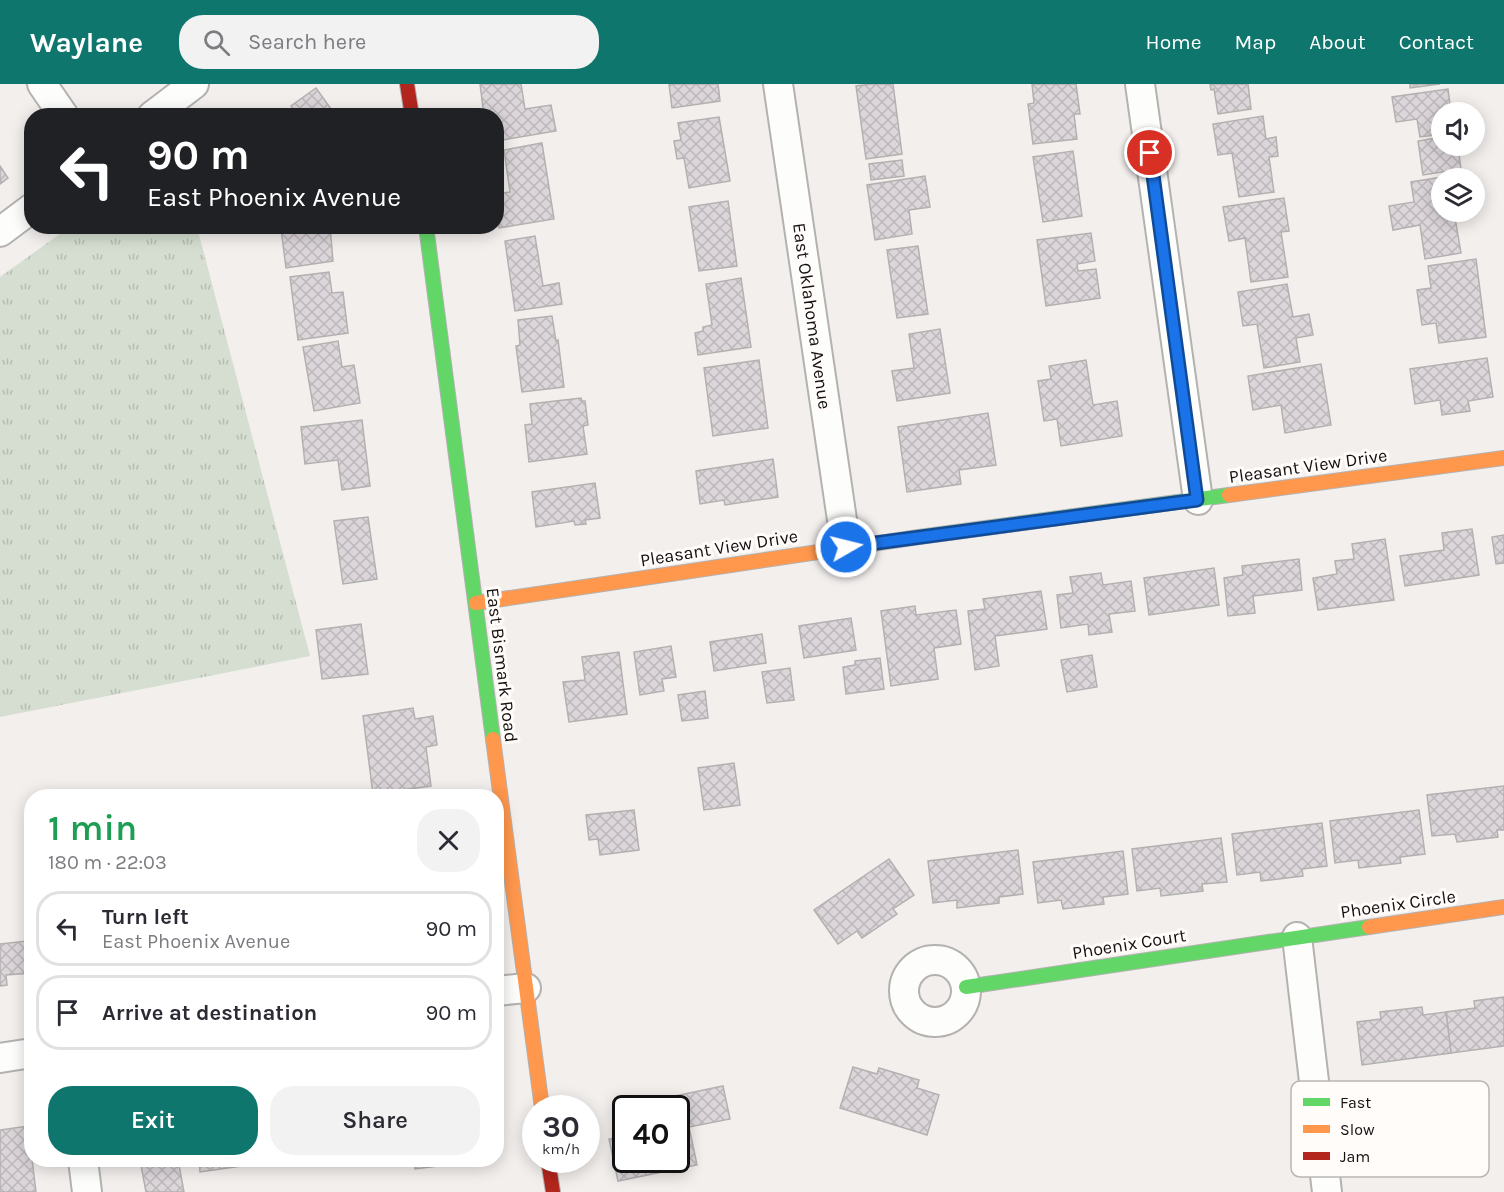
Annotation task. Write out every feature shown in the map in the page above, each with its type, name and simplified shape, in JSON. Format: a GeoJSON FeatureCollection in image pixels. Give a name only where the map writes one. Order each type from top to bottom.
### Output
{"type":"FeatureCollection","features":[{"type":"Feature","properties":{"kind":"street"},"geometry":{"type":"LineString","coordinates":[[42,84],[58,108]]}},
{"type":"Feature","properties":{"kind":"street"},"geometry":{"type":"LineString","coordinates":[[163,108],[194,84]]}},
{"type":"Feature","properties":{"kind":"street"},"geometry":{"type":"LineString","coordinates":[[407,84],[410,108]]}},
{"type":"Feature","properties":{"kind":"street","name":"East Oklahoma Avenue"},"geometry":{"type":"LineString","coordinates":[[778,84],[846,547]]}},
{"type":"Feature","properties":{"kind":"street"},"geometry":{"type":"LineString","coordinates":[[1140,84],[1197,500]]}},
{"type":"Feature","properties":{"kind":"street"},"geometry":{"type":"LineString","coordinates":[[0,232],[24,214]]}},
{"type":"Feature","properties":{"kind":"street","name":"East Bismark Road"},"geometry":{"type":"LineString","coordinates":[[427,234],[500,789]]}},
{"type":"Feature","properties":{"kind":"street","name":"Pleasant View Drive"},"geometry":{"type":"LineString","coordinates":[[476,603],[846,547],[1504,458]]}},
{"type":"Feature","properties":{"kind":"street","name":"East Bismark Road"},"geometry":{"type":"LineString","coordinates":[[504,818],[540,1095]]}},
{"type":"Feature","properties":{"kind":"street","name":"Phoenix Circle"},"geometry":{"type":"LineString","coordinates":[[1297,937],[1504,907]]}},
{"type":"Feature","properties":{"kind":"street"},"geometry":{"type":"LineString","coordinates":[[1297,937],[1314,1081]]}},
{"type":"Feature","properties":{"kind":"street","name":"Phoenix Court"},"geometry":{"type":"LineString","coordinates":[[966,987],[1297,937]]}},
{"type":"Feature","properties":{"kind":"street"},"geometry":{"type":"LineString","coordinates":[[504,991],[526,987]]}},
{"type":"Feature","properties":{"kind":"street"},"geometry":{"type":"LineString","coordinates":[[0,1058],[24,1054]]}},
{"type":"Feature","properties":{"kind":"street"},"geometry":{"type":"LineString","coordinates":[[84,1167],[87,1192]]}},
{"type":"Feature","properties":{"kind":"street"},"geometry":{"type":"LineString","coordinates":[[550,1173],[553,1192]]}},
{"type":"Feature","properties":{"kind":"street"},"geometry":{"type":"LineString","coordinates":[[1325,1177],[1327,1192]]}},
{"type":"Feature","properties":{"kind":"green space"},"geometry":{"type":"Polygon","coordinates":[[[60,234],[199,234],[310,656],[0,717],[0,277],[60,234]]]}},
{"type":"Feature","properties":{"kind":"building"},"geometry":{"type":"Polygon","coordinates":[[[480,84],[521,84],[525,109],[551,105],[556,131],[504,140],[504,108],[483,108],[480,84]]]}},
{"type":"Feature","properties":{"kind":"building"},"geometry":{"type":"Polygon","coordinates":[[[669,84],[718,84],[720,101],[672,108],[669,84]]]}},
{"type":"Feature","properties":{"kind":"building"},"geometry":{"type":"Polygon","coordinates":[[[893,84],[902,154],[866,159],[856,86],[893,84]]]}},
{"type":"Feature","properties":{"kind":"building"},"geometry":{"type":"Polygon","coordinates":[[[1032,84],[1076,84],[1080,114],[1074,114],[1077,139],[1033,144],[1028,104],[1034,103],[1032,84]]]}},
{"type":"Feature","properties":{"kind":"building"},"geometry":{"type":"Polygon","coordinates":[[[1210,84],[1248,84],[1251,109],[1218,114],[1214,89],[1211,90],[1210,84]]]}},
{"type":"Feature","properties":{"kind":"building"},"geometry":{"type":"Polygon","coordinates":[[[1410,84],[1440,84],[1410,88],[1410,84]]]}},
{"type":"Feature","properties":{"kind":"building"},"geometry":{"type":"Polygon","coordinates":[[[316,88],[330,108],[292,108],[291,106],[316,88]]]}},
{"type":"Feature","properties":{"kind":"building"},"geometry":{"type":"Polygon","coordinates":[[[1448,89],[1450,102],[1431,102],[1431,136],[1420,137],[1417,119],[1396,122],[1392,97],[1448,89]]]}},
{"type":"Feature","properties":{"kind":"building"},"geometry":{"type":"Polygon","coordinates":[[[1263,116],[1266,139],[1276,137],[1278,156],[1269,157],[1274,192],[1239,197],[1232,153],[1218,155],[1213,124],[1263,116]]]}},
{"type":"Feature","properties":{"kind":"building"},"geometry":{"type":"Polygon","coordinates":[[[719,117],[730,181],[689,188],[684,158],[677,159],[674,141],[681,140],[678,123],[719,117]]]}},
{"type":"Feature","properties":{"kind":"building"},"geometry":{"type":"Polygon","coordinates":[[[1431,139],[1431,156],[1459,156],[1461,168],[1431,168],[1431,174],[1423,175],[1418,141],[1431,139]]]}},
{"type":"Feature","properties":{"kind":"building"},"geometry":{"type":"Polygon","coordinates":[[[542,143],[554,219],[504,227],[504,193],[510,192],[504,150],[542,143]]]}},
{"type":"Feature","properties":{"kind":"building"},"geometry":{"type":"Polygon","coordinates":[[[1073,151],[1082,216],[1043,222],[1033,157],[1073,151]]]}},
{"type":"Feature","properties":{"kind":"building"},"geometry":{"type":"Polygon","coordinates":[[[902,160],[904,176],[871,180],[869,164],[902,160]]]}},
{"type":"Feature","properties":{"kind":"building"},"geometry":{"type":"Polygon","coordinates":[[[0,166],[8,178],[0,184],[0,166]]]}},
{"type":"Feature","properties":{"kind":"building"},"geometry":{"type":"Polygon","coordinates":[[[925,176],[930,207],[909,210],[912,234],[875,240],[867,185],[925,176]]]}},
{"type":"Feature","properties":{"kind":"building"},"geometry":{"type":"Polygon","coordinates":[[[1431,179],[1431,222],[1456,222],[1461,253],[1425,259],[1420,225],[1393,230],[1389,206],[1414,202],[1411,182],[1431,179]]]}},
{"type":"Feature","properties":{"kind":"building"},"geometry":{"type":"Polygon","coordinates":[[[1284,198],[1289,231],[1281,232],[1288,277],[1251,282],[1245,238],[1229,241],[1223,207],[1284,198]]]}},
{"type":"Feature","properties":{"kind":"building"},"geometry":{"type":"Polygon","coordinates":[[[728,201],[737,266],[699,271],[689,207],[728,201]]]}},
{"type":"Feature","properties":{"kind":"building"},"geometry":{"type":"Polygon","coordinates":[[[1091,233],[1095,261],[1077,264],[1078,271],[1096,269],[1100,298],[1046,306],[1037,240],[1091,233]]]}},
{"type":"Feature","properties":{"kind":"building"},"geometry":{"type":"Polygon","coordinates":[[[282,234],[331,234],[333,261],[286,268],[282,234]]]}},
{"type":"Feature","properties":{"kind":"building"},"geometry":{"type":"Polygon","coordinates":[[[535,236],[543,286],[559,283],[562,304],[515,311],[505,241],[535,236]]]}},
{"type":"Feature","properties":{"kind":"building"},"geometry":{"type":"Polygon","coordinates":[[[918,246],[928,314],[897,318],[887,250],[918,246]]]}},
{"type":"Feature","properties":{"kind":"building"},"geometry":{"type":"Polygon","coordinates":[[[1476,259],[1486,337],[1439,343],[1436,323],[1422,325],[1417,290],[1431,288],[1428,266],[1476,259]]]}},
{"type":"Feature","properties":{"kind":"building"},"geometry":{"type":"Polygon","coordinates":[[[329,272],[332,293],[343,292],[348,333],[298,340],[290,277],[329,272]]]}},
{"type":"Feature","properties":{"kind":"building"},"geometry":{"type":"Polygon","coordinates":[[[741,278],[751,347],[698,355],[695,333],[703,331],[703,327],[712,325],[706,284],[741,278]]]}},
{"type":"Feature","properties":{"kind":"building"},"geometry":{"type":"Polygon","coordinates":[[[1287,284],[1293,317],[1309,314],[1313,335],[1296,338],[1300,362],[1264,368],[1257,324],[1243,326],[1238,292],[1287,284]]]}},
{"type":"Feature","properties":{"kind":"building"},"geometry":{"type":"Polygon","coordinates":[[[552,316],[556,341],[558,340],[564,387],[522,392],[516,346],[520,345],[518,320],[552,316]]]}},
{"type":"Feature","properties":{"kind":"building"},"geometry":{"type":"Polygon","coordinates":[[[940,329],[950,393],[897,401],[892,371],[914,368],[909,334],[940,329]]]}},
{"type":"Feature","properties":{"kind":"building"},"geometry":{"type":"Polygon","coordinates":[[[338,341],[342,367],[354,365],[360,403],[314,411],[303,347],[338,341]]]}},
{"type":"Feature","properties":{"kind":"building"},"geometry":{"type":"Polygon","coordinates":[[[1487,358],[1493,397],[1468,401],[1470,411],[1442,415],[1440,400],[1415,404],[1410,369],[1487,358]]]}},
{"type":"Feature","properties":{"kind":"building"},"geometry":{"type":"Polygon","coordinates":[[[759,360],[768,428],[713,436],[704,368],[759,360]]]}},
{"type":"Feature","properties":{"kind":"building"},"geometry":{"type":"Polygon","coordinates":[[[1086,360],[1093,405],[1117,401],[1122,436],[1061,446],[1057,419],[1044,421],[1038,381],[1051,379],[1049,366],[1086,360]]]}},
{"type":"Feature","properties":{"kind":"building"},"geometry":{"type":"Polygon","coordinates":[[[1321,364],[1331,425],[1285,433],[1281,405],[1253,410],[1248,376],[1321,364]]]}},
{"type":"Feature","properties":{"kind":"building"},"geometry":{"type":"Polygon","coordinates":[[[581,398],[585,401],[588,425],[583,426],[587,454],[529,462],[525,425],[532,424],[530,404],[581,398]]]}},
{"type":"Feature","properties":{"kind":"building"},"geometry":{"type":"Polygon","coordinates":[[[988,413],[996,465],[959,470],[961,484],[907,492],[898,427],[988,413]]]}},
{"type":"Feature","properties":{"kind":"building"},"geometry":{"type":"Polygon","coordinates":[[[362,420],[370,486],[342,490],[338,460],[305,464],[301,427],[362,420]]]}},
{"type":"Feature","properties":{"kind":"building"},"geometry":{"type":"Polygon","coordinates":[[[773,459],[778,497],[725,505],[724,500],[700,504],[696,471],[773,459]]]}},
{"type":"Feature","properties":{"kind":"building"},"geometry":{"type":"Polygon","coordinates":[[[595,483],[600,518],[585,520],[586,524],[575,525],[574,521],[536,527],[532,492],[595,483]]]}},
{"type":"Feature","properties":{"kind":"building"},"geometry":{"type":"Polygon","coordinates":[[[368,517],[377,579],[343,584],[334,521],[368,517]]]}},
{"type":"Feature","properties":{"kind":"building"},"geometry":{"type":"Polygon","coordinates":[[[1472,529],[1479,575],[1405,586],[1400,556],[1444,550],[1442,533],[1472,529]]]}},
{"type":"Feature","properties":{"kind":"building"},"geometry":{"type":"Polygon","coordinates":[[[1504,535],[1504,563],[1496,564],[1492,537],[1504,535]]]}},
{"type":"Feature","properties":{"kind":"building"},"geometry":{"type":"Polygon","coordinates":[[[1385,539],[1394,600],[1318,610],[1313,578],[1337,574],[1335,561],[1354,559],[1352,544],[1385,539]]]}},
{"type":"Feature","properties":{"kind":"building"},"geometry":{"type":"Polygon","coordinates":[[[1299,559],[1302,590],[1253,596],[1255,613],[1228,616],[1224,578],[1243,575],[1242,566],[1299,559]]]}},
{"type":"Feature","properties":{"kind":"building"},"geometry":{"type":"Polygon","coordinates":[[[1214,568],[1219,605],[1149,615],[1144,578],[1214,568]]]}},
{"type":"Feature","properties":{"kind":"building"},"geometry":{"type":"Polygon","coordinates":[[[1101,573],[1103,585],[1131,581],[1135,611],[1109,614],[1112,632],[1089,635],[1088,624],[1061,628],[1057,595],[1073,593],[1070,577],[1101,573]]]}},
{"type":"Feature","properties":{"kind":"building"},"geometry":{"type":"Polygon","coordinates":[[[1041,591],[1047,629],[995,636],[999,666],[975,670],[968,611],[985,609],[983,599],[1041,591]]]}},
{"type":"Feature","properties":{"kind":"building"},"geometry":{"type":"Polygon","coordinates":[[[915,606],[916,615],[956,610],[961,644],[934,648],[938,679],[891,686],[881,611],[915,606]]]}},
{"type":"Feature","properties":{"kind":"building"},"geometry":{"type":"Polygon","coordinates":[[[851,618],[856,650],[804,658],[799,626],[851,618]]]}},
{"type":"Feature","properties":{"kind":"building"},"geometry":{"type":"Polygon","coordinates":[[[361,624],[368,674],[322,679],[316,630],[361,624]]]}},
{"type":"Feature","properties":{"kind":"building"},"geometry":{"type":"Polygon","coordinates":[[[762,634],[766,663],[714,671],[710,642],[762,634]]]}},
{"type":"Feature","properties":{"kind":"building"},"geometry":{"type":"Polygon","coordinates":[[[671,646],[676,677],[662,679],[664,691],[640,695],[634,652],[671,646]]]}},
{"type":"Feature","properties":{"kind":"building"},"geometry":{"type":"Polygon","coordinates":[[[619,652],[627,714],[569,722],[563,682],[585,680],[582,657],[619,652]]]}},
{"type":"Feature","properties":{"kind":"building"},"geometry":{"type":"Polygon","coordinates":[[[1092,655],[1097,687],[1067,692],[1061,660],[1092,655]]]}},
{"type":"Feature","properties":{"kind":"building"},"geometry":{"type":"Polygon","coordinates":[[[880,658],[884,689],[846,694],[843,667],[855,665],[855,661],[880,658]]]}},
{"type":"Feature","properties":{"kind":"building"},"geometry":{"type":"Polygon","coordinates":[[[790,668],[794,700],[767,703],[762,672],[790,668]]]}},
{"type":"Feature","properties":{"kind":"building"},"geometry":{"type":"Polygon","coordinates":[[[705,691],[708,718],[682,721],[678,695],[705,691]]]}},
{"type":"Feature","properties":{"kind":"building"},"geometry":{"type":"Polygon","coordinates":[[[413,708],[415,719],[433,716],[437,745],[426,747],[431,786],[409,789],[372,789],[363,716],[413,708]]]}},
{"type":"Feature","properties":{"kind":"building"},"geometry":{"type":"Polygon","coordinates":[[[734,763],[740,805],[704,810],[698,768],[734,763]]]}},
{"type":"Feature","properties":{"kind":"building"},"geometry":{"type":"Polygon","coordinates":[[[1504,786],[1504,830],[1497,830],[1498,837],[1457,842],[1455,834],[1432,836],[1427,795],[1504,786]]]}},
{"type":"Feature","properties":{"kind":"building"},"geometry":{"type":"Polygon","coordinates":[[[634,810],[639,850],[600,855],[598,839],[589,840],[586,815],[634,810]]]}},
{"type":"Feature","properties":{"kind":"building"},"geometry":{"type":"Polygon","coordinates":[[[1419,810],[1425,854],[1400,857],[1401,863],[1359,868],[1358,860],[1335,863],[1330,821],[1419,810]]]}},
{"type":"Feature","properties":{"kind":"building"},"geometry":{"type":"Polygon","coordinates":[[[1322,823],[1327,866],[1302,869],[1303,876],[1261,881],[1260,872],[1237,875],[1232,834],[1322,823]]]}},
{"type":"Feature","properties":{"kind":"building"},"geometry":{"type":"Polygon","coordinates":[[[1221,838],[1227,882],[1202,884],[1203,891],[1161,896],[1160,888],[1137,891],[1132,849],[1221,838]]]}},
{"type":"Feature","properties":{"kind":"building"},"geometry":{"type":"Polygon","coordinates":[[[1018,850],[1023,894],[999,897],[999,903],[957,908],[957,900],[933,903],[928,861],[1018,850]]]}},
{"type":"Feature","properties":{"kind":"building"},"geometry":{"type":"Polygon","coordinates":[[[1123,851],[1128,894],[1103,897],[1104,904],[1063,909],[1061,900],[1038,903],[1033,862],[1123,851]]]}},
{"type":"Feature","properties":{"kind":"building"},"geometry":{"type":"Polygon","coordinates":[[[889,859],[914,895],[893,909],[897,914],[862,938],[857,931],[838,944],[814,910],[889,859]]]}},
{"type":"Feature","properties":{"kind":"building"},"geometry":{"type":"Polygon","coordinates":[[[24,941],[24,974],[6,975],[7,985],[0,986],[0,944],[24,941]]]}},
{"type":"Feature","properties":{"kind":"building"},"geometry":{"type":"Polygon","coordinates":[[[1504,997],[1504,1046],[1451,1053],[1446,1012],[1475,1008],[1474,1001],[1504,997]]]}},
{"type":"Feature","properties":{"kind":"building"},"geometry":{"type":"Polygon","coordinates":[[[1422,1007],[1423,1015],[1446,1012],[1451,1053],[1362,1065],[1357,1022],[1381,1019],[1380,1012],[1422,1007]]]}},
{"type":"Feature","properties":{"kind":"building"},"geometry":{"type":"Polygon","coordinates":[[[853,1067],[877,1074],[879,1068],[919,1080],[917,1088],[939,1095],[927,1135],[840,1108],[853,1067]]]}},
{"type":"Feature","properties":{"kind":"building"},"geometry":{"type":"Polygon","coordinates":[[[723,1086],[730,1119],[690,1127],[690,1095],[680,1095],[723,1086]]]}},
{"type":"Feature","properties":{"kind":"building"},"geometry":{"type":"Polygon","coordinates":[[[24,1127],[24,1167],[33,1167],[36,1192],[0,1192],[0,1130],[24,1127]]]}},
{"type":"Feature","properties":{"kind":"building"},"geometry":{"type":"Polygon","coordinates":[[[690,1132],[697,1165],[690,1166],[690,1132]]]}},
{"type":"Feature","properties":{"kind":"building"},"geometry":{"type":"Polygon","coordinates":[[[141,1167],[179,1167],[184,1192],[146,1192],[141,1167]]]}},
{"type":"Feature","properties":{"kind":"building"},"geometry":{"type":"Polygon","coordinates":[[[200,1167],[234,1167],[200,1172],[200,1167]]]}},
{"type":"Feature","properties":{"kind":"building"},"geometry":{"type":"Polygon","coordinates":[[[616,1173],[658,1173],[618,1181],[616,1173]]]}},
{"type":"Feature","properties":{"kind":"traffic: fast"},"geometry":{"type":"LineString","coordinates":[[427,234],[493,739]]}},
{"type":"Feature","properties":{"kind":"traffic: fast"},"geometry":{"type":"LineString","coordinates":[[919,537],[1229,495]]}},
{"type":"Feature","properties":{"kind":"traffic: fast"},"geometry":{"type":"LineString","coordinates":[[966,987],[1369,927]]}},
{"type":"Feature","properties":{"kind":"traffic: slow"},"geometry":{"type":"LineString","coordinates":[[1229,495],[1504,458]]}},
{"type":"Feature","properties":{"kind":"traffic: slow"},"geometry":{"type":"LineString","coordinates":[[476,603],[919,537]]}},
{"type":"Feature","properties":{"kind":"traffic: slow"},"geometry":{"type":"LineString","coordinates":[[493,739],[500,789]]}},
{"type":"Feature","properties":{"kind":"traffic: slow"},"geometry":{"type":"LineString","coordinates":[[504,822],[540,1095]]}},
{"type":"Feature","properties":{"kind":"traffic: slow"},"geometry":{"type":"LineString","coordinates":[[1369,927],[1504,907]]}},
{"type":"Feature","properties":{"kind":"traffic: jam"},"geometry":{"type":"LineString","coordinates":[[407,84],[411,108]]}},
{"type":"Feature","properties":{"kind":"traffic: jam"},"geometry":{"type":"LineString","coordinates":[[550,1173],[553,1192]]}},
{"type":"Feature","properties":{"kind":"route"},"geometry":{"type":"LineString","coordinates":[[846,547],[1197,500],[1150,153]]}}]}
